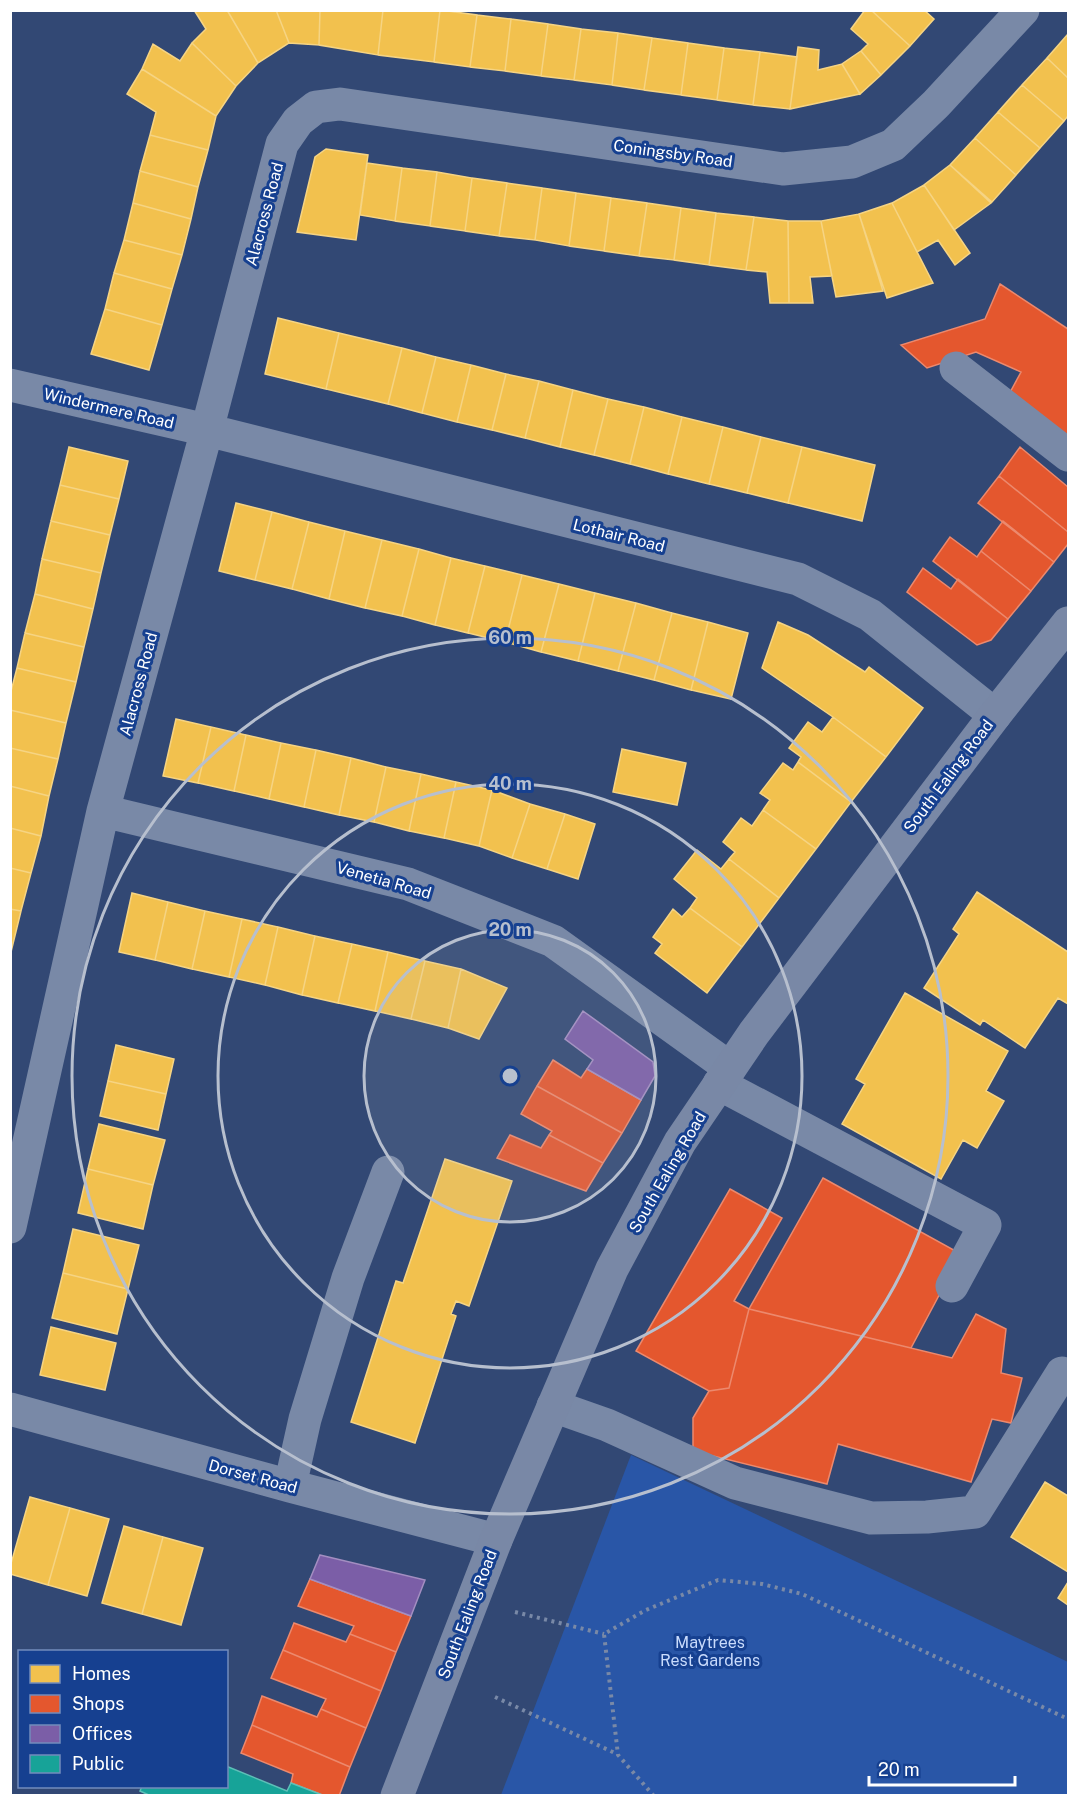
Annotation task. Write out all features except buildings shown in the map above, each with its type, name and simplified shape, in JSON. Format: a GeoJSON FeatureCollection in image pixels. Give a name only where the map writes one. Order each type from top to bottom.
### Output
{"type":"FeatureCollection","features":[{"type":"Feature","properties":{"kind":"main road","name":"South Ealing Road"},"geometry":{"type":"LineString","coordinates":[[397,1796],[496,1540],[612,1269],[681,1142],[754,1033],[995,715],[1068,623]]}},
{"type":"Feature","properties":{"kind":"street","name":"Coningsby Road"},"geometry":{"type":"LineString","coordinates":[[282,144],[298,122],[316,107],[340,104],[783,170],[852,162],[893,145],[936,104],[1023,10]]}},
{"type":"Feature","properties":{"kind":"street","name":"Alacross Road"},"geometry":{"type":"LineString","coordinates":[[10,1227],[103,811],[282,144]]}},
{"type":"Feature","properties":{"kind":"street"},"geometry":{"type":"LineString","coordinates":[[956,368],[1068,455]]}},
{"type":"Feature","properties":{"kind":"street","name":"Windermere Road"},"geometry":{"type":"LineString","coordinates":[[10,385],[207,430]]}},
{"type":"Feature","properties":{"kind":"street","name":"Lothair Road"},"geometry":{"type":"LineString","coordinates":[[207,430],[798,579],[870,615],[995,715]]}},
{"type":"Feature","properties":{"kind":"street","name":"Venetia Road"},"geometry":{"type":"LineString","coordinates":[[103,811],[408,884],[553,940],[725,1076],[985,1225],[952,1286]]}},
{"type":"Feature","properties":{"kind":"street"},"geometry":{"type":"LineString","coordinates":[[290,1486],[305,1419],[348,1278],[388,1172]]}},
{"type":"Feature","properties":{"kind":"street"},"geometry":{"type":"LineString","coordinates":[[553,1406],[607,1425],[735,1483],[871,1518],[927,1517],[975,1512],[1062,1373]]}},
{"type":"Feature","properties":{"kind":"street","name":"Dorset Road"},"geometry":{"type":"LineString","coordinates":[[10,1409],[496,1540]]}},
{"type":"Feature","properties":{"kind":"path"},"geometry":{"type":"LineString","coordinates":[[473,1601],[604,1634],[646,1610],[718,1580],[762,1584],[802,1594],[1068,1719]]}},
{"type":"Feature","properties":{"kind":"path"},"geometry":{"type":"LineString","coordinates":[[604,1634],[618,1755]]}},
{"type":"Feature","properties":{"kind":"path"},"geometry":{"type":"LineString","coordinates":[[495,1697],[618,1755],[654,1796]]}},
{"type":"Feature","properties":{"kind":"green space","name":"Maytrees Rest Gardens"},"geometry":{"type":"Polygon","coordinates":[[[631,1455],[1068,1662],[1068,1795],[501,1795],[631,1455]]]}}]}
